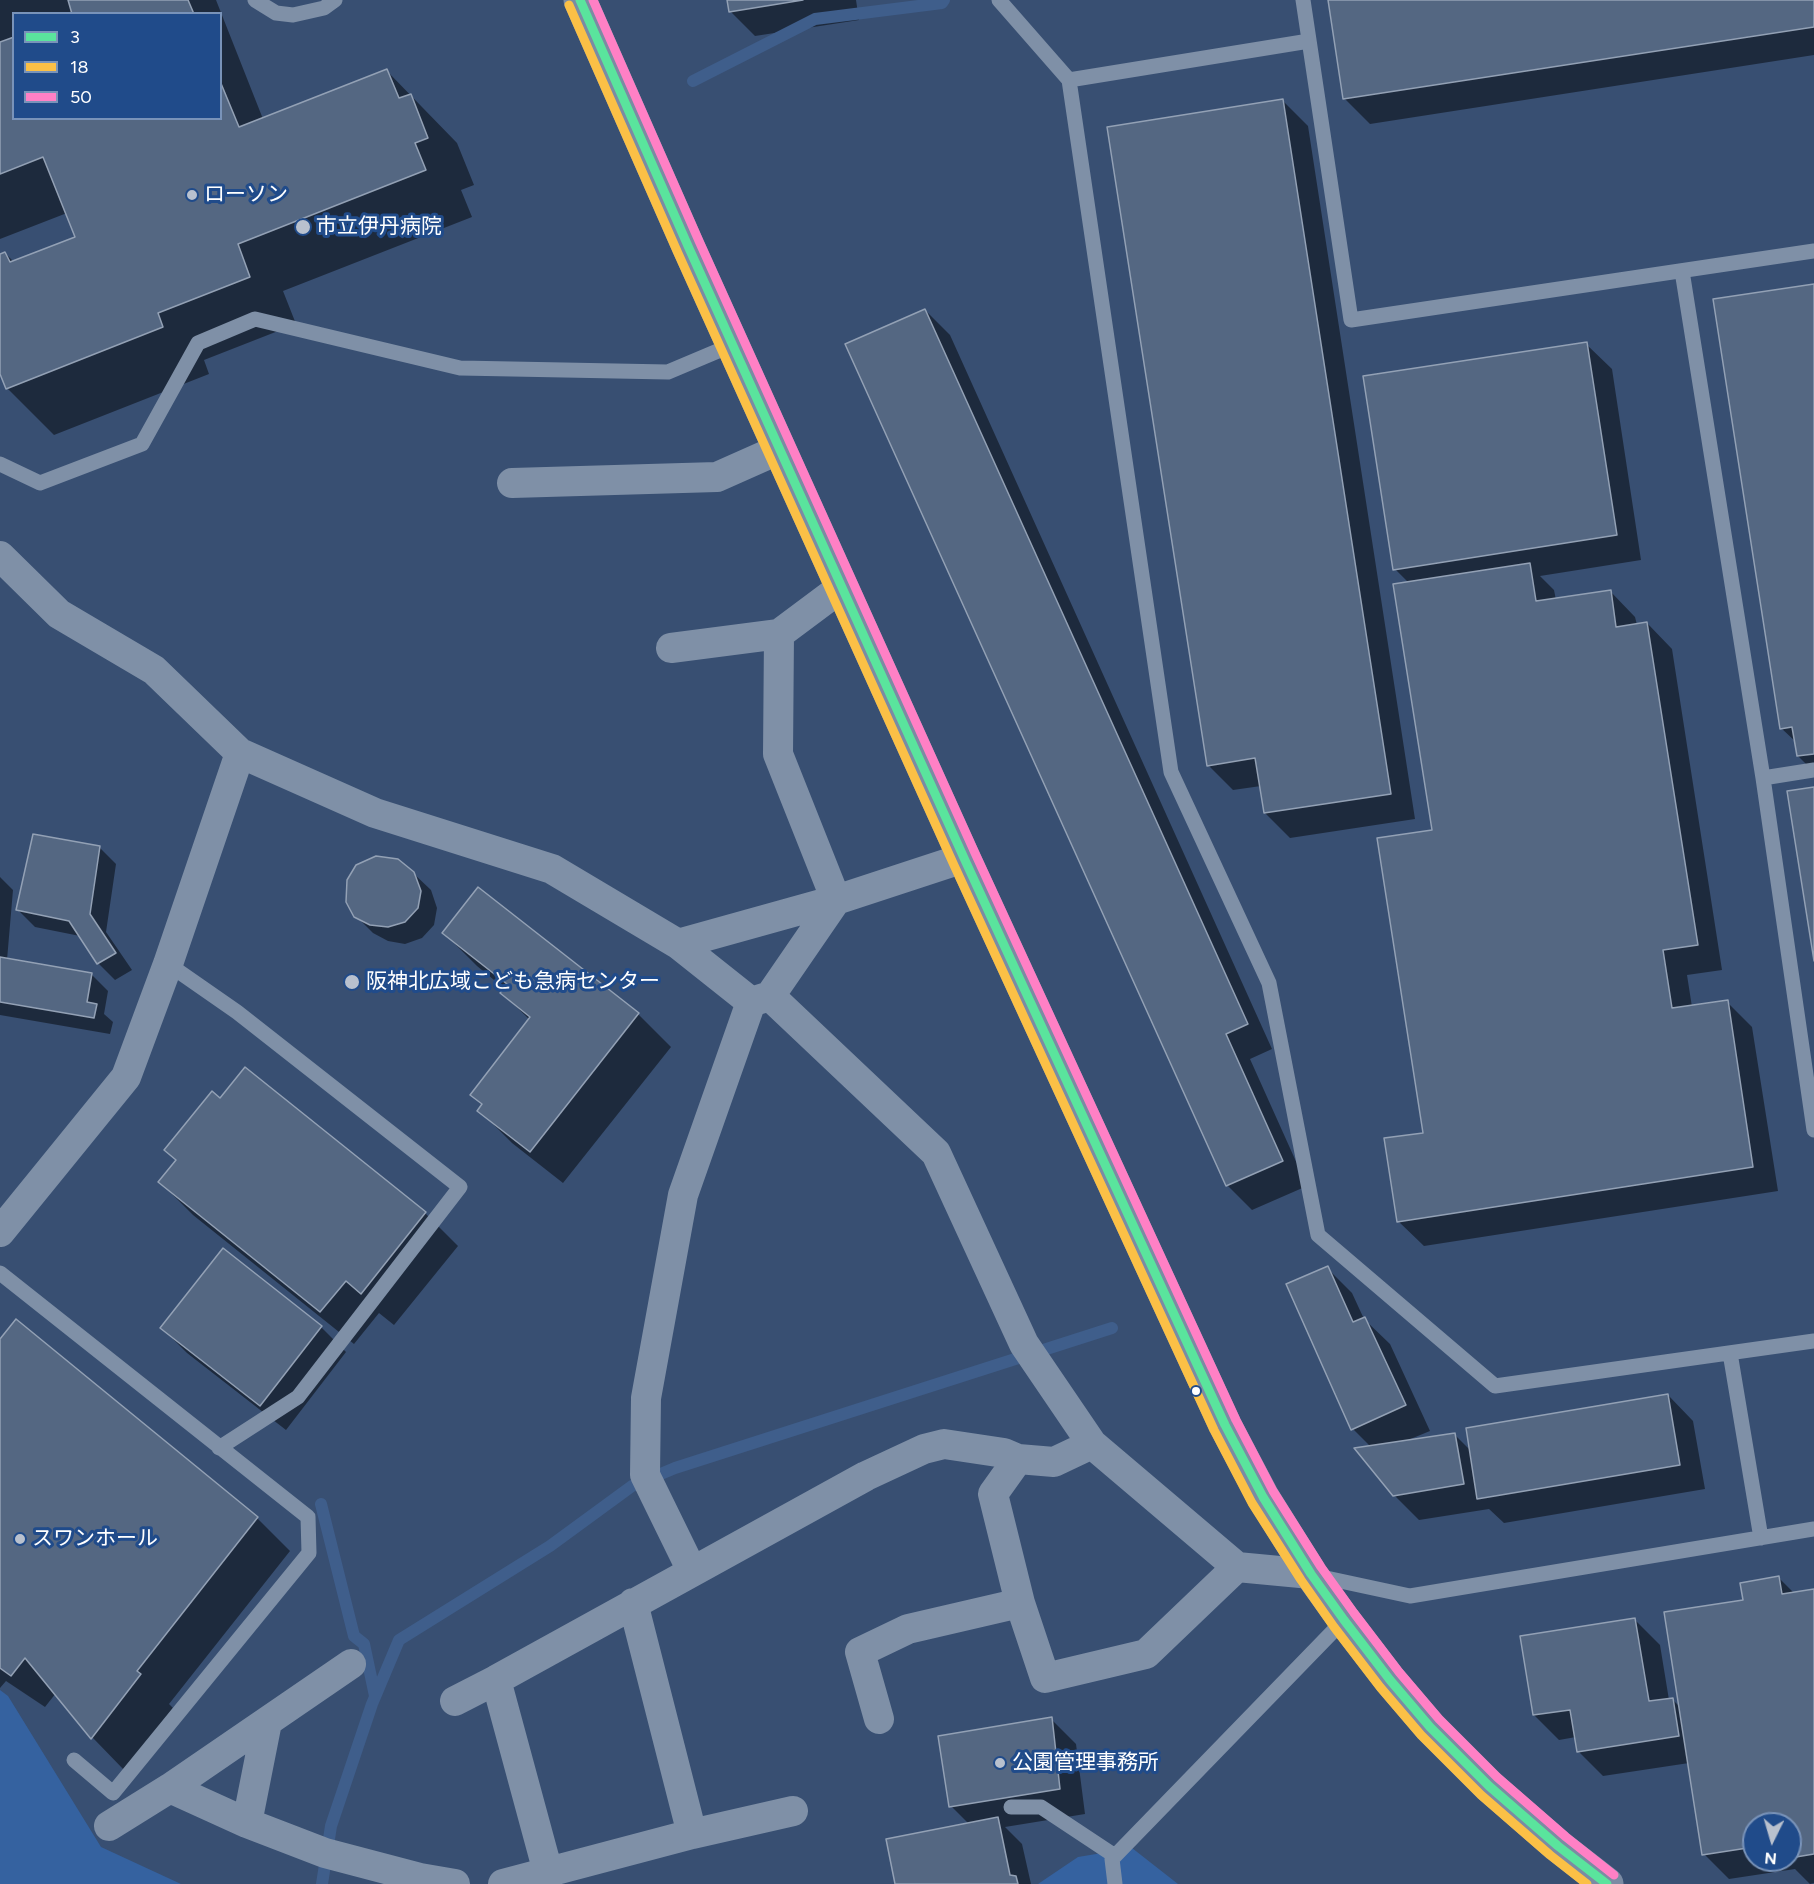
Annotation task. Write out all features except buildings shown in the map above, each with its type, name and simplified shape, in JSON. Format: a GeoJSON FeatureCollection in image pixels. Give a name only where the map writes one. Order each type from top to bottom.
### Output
{"type":"FeatureCollection","features":[{"type":"Feature","properties":{"kind":"main road"},"geometry":{"type":"LineString","coordinates":[[579,0],[964,858],[1225,1425],[1263,1497],[1311,1574],[1344,1620],[1430,1727],[1480,1777],[1558,1846],[1607,1884]]}},
{"type":"Feature","properties":{"kind":"street"},"geometry":{"type":"LineString","coordinates":[[512,483],[717,477],[780,449]]}},
{"type":"Feature","properties":{"kind":"street"},"geometry":{"type":"LineString","coordinates":[[3,565],[60,614],[154,670],[240,753],[375,813],[552,869],[678,944],[760,999],[936,1153],[1024,1344],[1092,1444],[1237,1567],[1311,1574]]}},
{"type":"Feature","properties":{"kind":"street"},"geometry":{"type":"LineString","coordinates":[[671,648],[779,634],[842,587]]}},
{"type":"Feature","properties":{"kind":"street"},"geometry":{"type":"LineString","coordinates":[[779,634],[778,754],[836,900]]}},
{"type":"Feature","properties":{"kind":"street"},"geometry":{"type":"LineString","coordinates":[[0,1232],[126,1077],[168,964],[240,753]]}},
{"type":"Feature","properties":{"kind":"street"},"geometry":{"type":"LineString","coordinates":[[678,944],[836,900],[964,858]]}},
{"type":"Feature","properties":{"kind":"street"},"geometry":{"type":"LineString","coordinates":[[692,1571],[645,1475],[646,1398],[683,1194],[760,999],[836,900]]}},
{"type":"Feature","properties":{"kind":"street"},"geometry":{"type":"LineString","coordinates":[[455,1701],[866,1476],[924,1449],[944,1444],[1004,1453],[1018,1459],[1054,1462],[1092,1444]]}},
{"type":"Feature","properties":{"kind":"street"},"geometry":{"type":"LineString","coordinates":[[1018,1459],[993,1494],[1020,1603],[1045,1678],[1146,1654],[1237,1567]]}},
{"type":"Feature","properties":{"kind":"street"},"geometry":{"type":"LineString","coordinates":[[633,1603],[692,1834]]}},
{"type":"Feature","properties":{"kind":"street"},"geometry":{"type":"LineString","coordinates":[[879,1719],[848,1657],[908,1629],[1020,1603]]}},
{"type":"Feature","properties":{"kind":"street"},"geometry":{"type":"LineString","coordinates":[[109,1826],[170,1788],[351,1664]]}},
{"type":"Feature","properties":{"kind":"street"},"geometry":{"type":"LineString","coordinates":[[496,1680],[548,1872]]}},
{"type":"Feature","properties":{"kind":"street"},"geometry":{"type":"LineString","coordinates":[[247,1823],[267,1722]]}},
{"type":"Feature","properties":{"kind":"street"},"geometry":{"type":"LineString","coordinates":[[170,1788],[247,1823],[325,1853],[420,1878],[455,1884]]}},
{"type":"Feature","properties":{"kind":"street"},"geometry":{"type":"LineString","coordinates":[[503,1884],[793,1810]]}},
{"type":"Feature","properties":{"kind":"lane"},"geometry":{"type":"LineString","coordinates":[[255,0],[276,13],[293,15],[324,8],[335,0]]}},
{"type":"Feature","properties":{"kind":"lane"},"geometry":{"type":"LineString","coordinates":[[999,0],[1069,80],[1172,771],[1269,983],[1318,1235],[1495,1386],[1814,1341]]}},
{"type":"Feature","properties":{"kind":"lane"},"geometry":{"type":"LineString","coordinates":[[1303,0],[1351,320],[1814,251]]}},
{"type":"Feature","properties":{"kind":"lane"},"geometry":{"type":"LineString","coordinates":[[1069,80],[1309,41]]}},
{"type":"Feature","properties":{"kind":"lane"},"geometry":{"type":"LineString","coordinates":[[1682,271],[1763,778],[1814,1130]]}},
{"type":"Feature","properties":{"kind":"lane"},"geometry":{"type":"LineString","coordinates":[[0,464],[40,483],[142,444],[198,343],[255,319],[460,368],[668,372],[732,345]]}},
{"type":"Feature","properties":{"kind":"lane"},"geometry":{"type":"LineString","coordinates":[[1763,778],[1814,770]]}},
{"type":"Feature","properties":{"kind":"lane"},"geometry":{"type":"LineString","coordinates":[[168,964],[237,1011],[460,1187],[298,1397],[219,1448]]}},
{"type":"Feature","properties":{"kind":"lane"},"geometry":{"type":"LineString","coordinates":[[0,1273],[308,1517],[309,1553],[113,1793],[74,1760]]}},
{"type":"Feature","properties":{"kind":"lane"},"geometry":{"type":"LineString","coordinates":[[1730,1353],[1761,1538]]}},
{"type":"Feature","properties":{"kind":"lane"},"geometry":{"type":"LineString","coordinates":[[1311,1574],[1410,1596],[1814,1529]]}},
{"type":"Feature","properties":{"kind":"lane"},"geometry":{"type":"LineString","coordinates":[[1115,1884],[1112,1859],[1344,1620]]}},
{"type":"Feature","properties":{"kind":"lane"},"geometry":{"type":"LineString","coordinates":[[1011,1807],[1041,1807],[1115,1856]]}},
{"type":"Feature","properties":{"kind":"shaded area"},"geometry":{"type":"Polygon","coordinates":[[[0,1690],[8,1696],[101,1847],[181,1884],[0,1884],[0,1690]]]}},
{"type":"Feature","properties":{"kind":"shaded area"},"geometry":{"type":"Polygon","coordinates":[[[1132,1848],[1178,1884],[1038,1884],[1078,1857],[1132,1848]]]}},
{"type":"Feature","properties":{"kind":"waterway"},"geometry":{"type":"LineString","coordinates":[[693,81],[815,19],[942,3],[944,0]]}},
{"type":"Feature","properties":{"kind":"waterway"},"geometry":{"type":"LineString","coordinates":[[322,1884],[331,1826],[372,1704],[399,1640],[550,1546],[632,1486],[675,1468],[1112,1328]]}},
{"type":"Feature","properties":{"kind":"waterway"},"geometry":{"type":"LineString","coordinates":[[321,1504],[354,1636],[364,1644],[375,1696]]}},
{"type":"Feature","properties":{"kind":"transit line","name":"3"},"geometry":{"type":"LineString","coordinates":[[580,0],[688,246],[964,858],[1225,1425],[1263,1497],[1311,1574],[1344,1620],[1430,1727],[1489,1786],[1558,1846],[1607,1884]]}},
{"type":"Feature","properties":{"kind":"transit line","name":"50"},"geometry":{"type":"LineString","coordinates":[[593,0],[975,853],[1236,1420],[1273,1491],[1321,1567],[1354,1613],[1399,1672],[1439,1719],[1497,1777],[1614,1875]]}},
{"type":"Feature","properties":{"kind":"transit line","name":"18"},"geometry":{"type":"LineString","coordinates":[[569,5],[677,251],[953,863],[1214,1430],[1252,1503],[1334,1627],[1380,1687],[1421,1735],[1481,1795],[1587,1884]]}},
{"type":"Feature","properties":{"kind":"place","name":"ローソン"},"geometry":{"type":"Point","coordinates":[192,195]}},
{"type":"Feature","properties":{"kind":"place","name":"市立伊丹病院"},"geometry":{"type":"Point","coordinates":[303,227]}},
{"type":"Feature","properties":{"kind":"place","name":"阪神北広域こども急病センター"},"geometry":{"type":"Point","coordinates":[352,982]}},
{"type":"Feature","properties":{"kind":"place","name":"スワンホール"},"geometry":{"type":"Point","coordinates":[20,1539]}},
{"type":"Feature","properties":{"kind":"place","name":"公園管理事務所"},"geometry":{"type":"Point","coordinates":[1000,1763]}}]}
